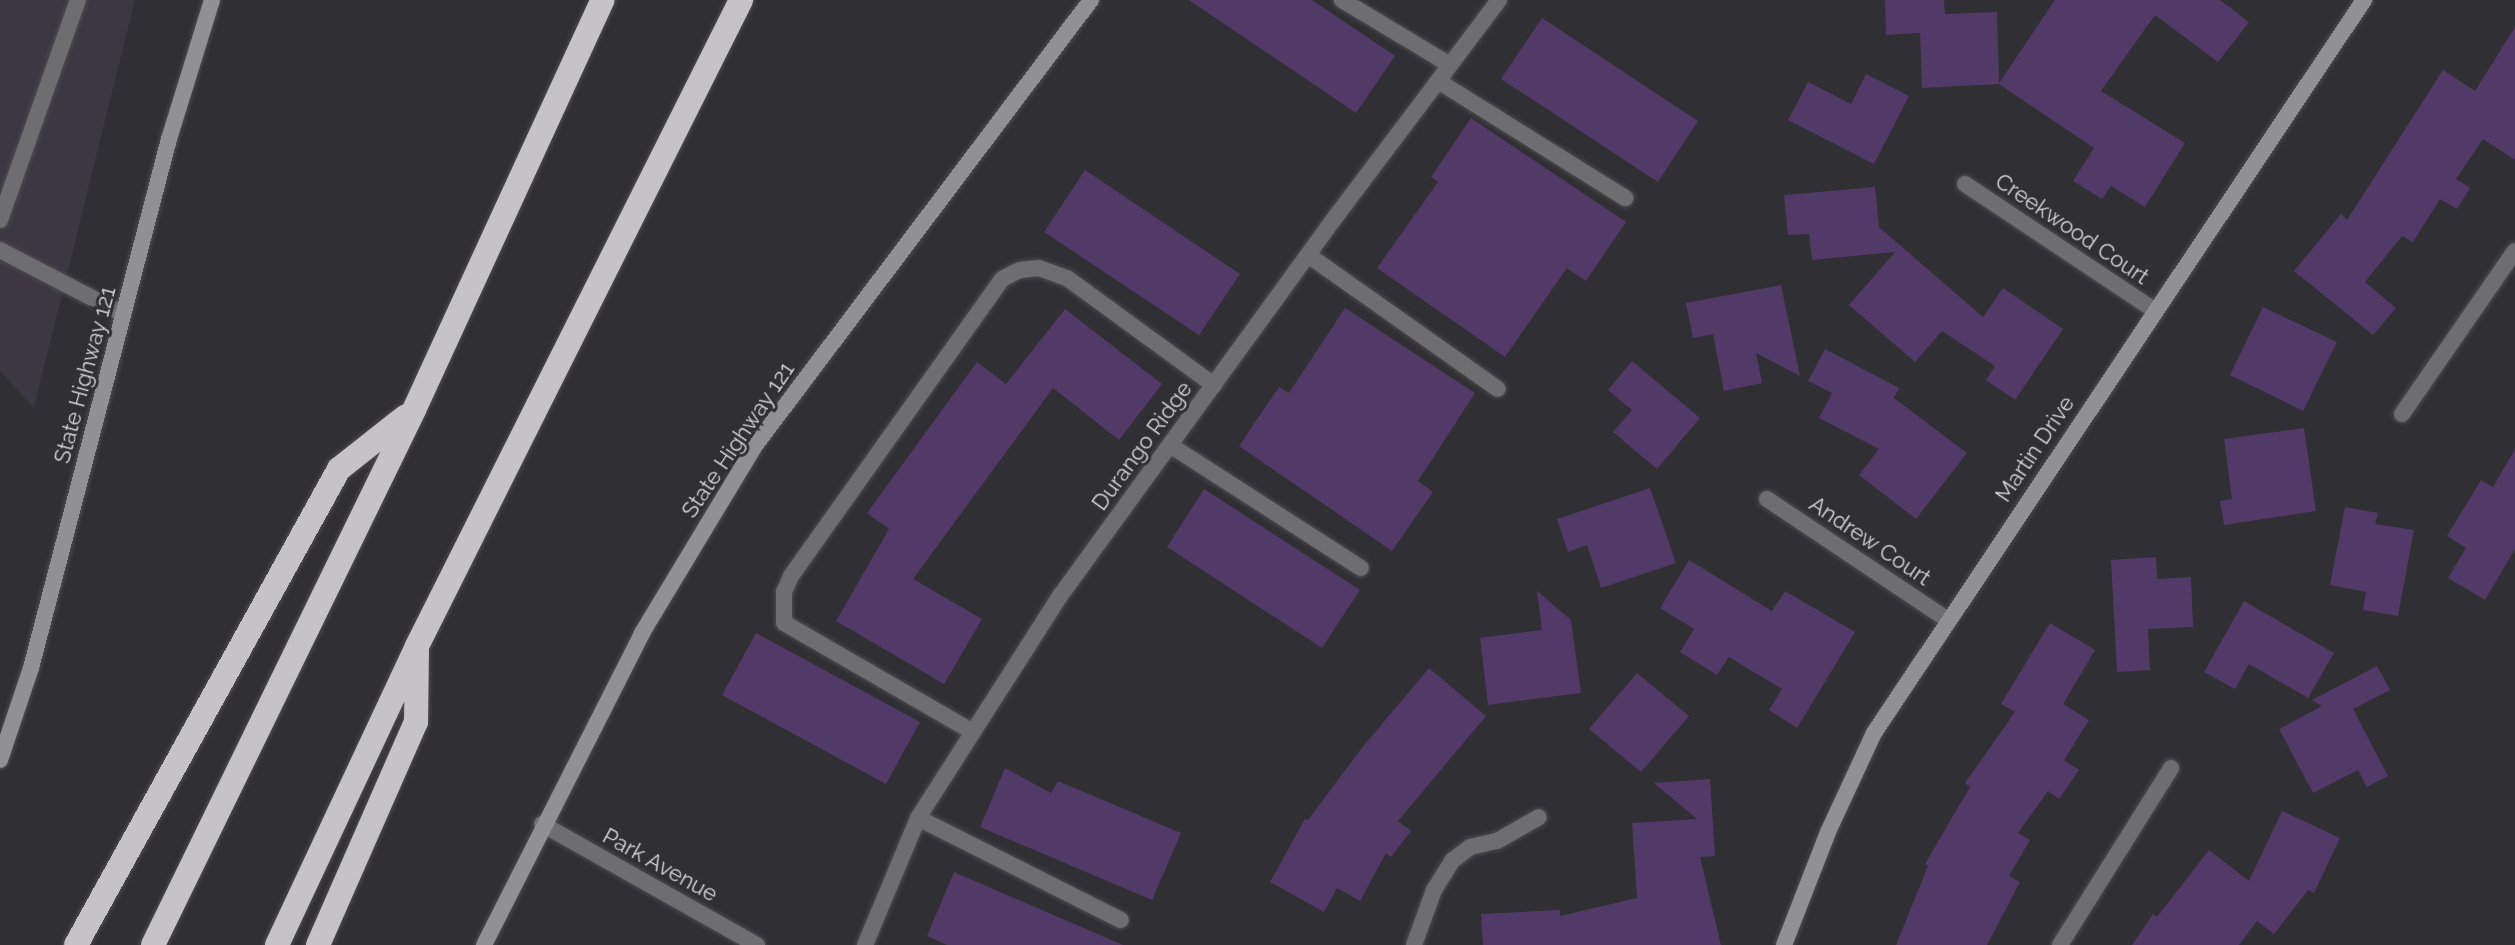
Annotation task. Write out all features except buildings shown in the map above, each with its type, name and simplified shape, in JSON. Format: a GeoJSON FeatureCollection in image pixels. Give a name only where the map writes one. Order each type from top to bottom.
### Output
{"type":"FeatureCollection","features":[{"type":"Feature","properties":{"kind":"highway"},"geometry":{"type":"LineString","coordinates":[[153,945],[414,410],[603,0]]}},
{"type":"Feature","properties":{"kind":"highway"},"geometry":{"type":"LineString","coordinates":[[277,945],[417,646],[741,0]]}},
{"type":"Feature","properties":{"kind":"highway"},"geometry":{"type":"LineString","coordinates":[[76,945],[339,469],[414,410]]}},
{"type":"Feature","properties":{"kind":"highway"},"geometry":{"type":"LineString","coordinates":[[318,945],[416,722],[417,646]]}},
{"type":"Feature","properties":{"kind":"main road","name":"State Highway 121"},"geometry":{"type":"LineString","coordinates":[[0,760],[31,668],[169,139],[212,0]]}},
{"type":"Feature","properties":{"kind":"main road","name":"State Highway 121"},"geometry":{"type":"LineString","coordinates":[[484,945],[542,824],[642,633],[754,447],[1091,0]]}},
{"type":"Feature","properties":{"kind":"main road","name":"Martin Drive"},"geometry":{"type":"LineString","coordinates":[[1784,945],[1833,819],[1874,733],[2364,0]]}},
{"type":"Feature","properties":{"kind":"street"},"geometry":{"type":"LineString","coordinates":[[0,220],[78,0]]}},
{"type":"Feature","properties":{"kind":"street"},"geometry":{"type":"LineString","coordinates":[[1342,0],[1450,65]]}},
{"type":"Feature","properties":{"kind":"street","name":"Durango Ridge"},"geometry":{"type":"LineString","coordinates":[[865,945],[918,818],[1060,596],[1308,255],[1499,0]]}},
{"type":"Feature","properties":{"kind":"street"},"geometry":{"type":"LineString","coordinates":[[1438,81],[1625,198]]}},
{"type":"Feature","properties":{"kind":"street","name":"Creekwood Court"},"geometry":{"type":"LineString","coordinates":[[1965,184],[2154,310]]}},
{"type":"Feature","properties":{"kind":"street"},"geometry":{"type":"LineString","coordinates":[[0,250],[123,314]]}},
{"type":"Feature","properties":{"kind":"street"},"geometry":{"type":"LineString","coordinates":[[2402,414],[2515,251]]}},
{"type":"Feature","properties":{"kind":"street"},"geometry":{"type":"LineString","coordinates":[[1308,255],[1498,389]]}},
{"type":"Feature","properties":{"kind":"street"},"geometry":{"type":"LineString","coordinates":[[973,732],[784,623],[784,592],[791,576],[1002,279],[1020,270],[1039,268],[1067,278],[1214,385]]}},
{"type":"Feature","properties":{"kind":"street"},"geometry":{"type":"LineString","coordinates":[[1170,445],[1361,568]]}},
{"type":"Feature","properties":{"kind":"street","name":"Andrew Court"},"geometry":{"type":"LineString","coordinates":[[1767,499],[1948,620]]}},
{"type":"Feature","properties":{"kind":"street"},"geometry":{"type":"LineString","coordinates":[[2060,945],[2171,768]]}},
{"type":"Feature","properties":{"kind":"street"},"geometry":{"type":"LineString","coordinates":[[1414,945],[1434,890],[1453,860],[1470,847],[1497,841],[1539,817]]}},
{"type":"Feature","properties":{"kind":"street"},"geometry":{"type":"LineString","coordinates":[[918,818],[982,853],[1121,920]]}},
{"type":"Feature","properties":{"kind":"street","name":"Park Avenue"},"geometry":{"type":"LineString","coordinates":[[542,824],[757,945]]}},
{"type":"Feature","properties":{"kind":"shaded area"},"geometry":{"type":"Polygon","coordinates":[[[0,0],[135,0],[34,408],[0,371],[0,0]]]}}]}
